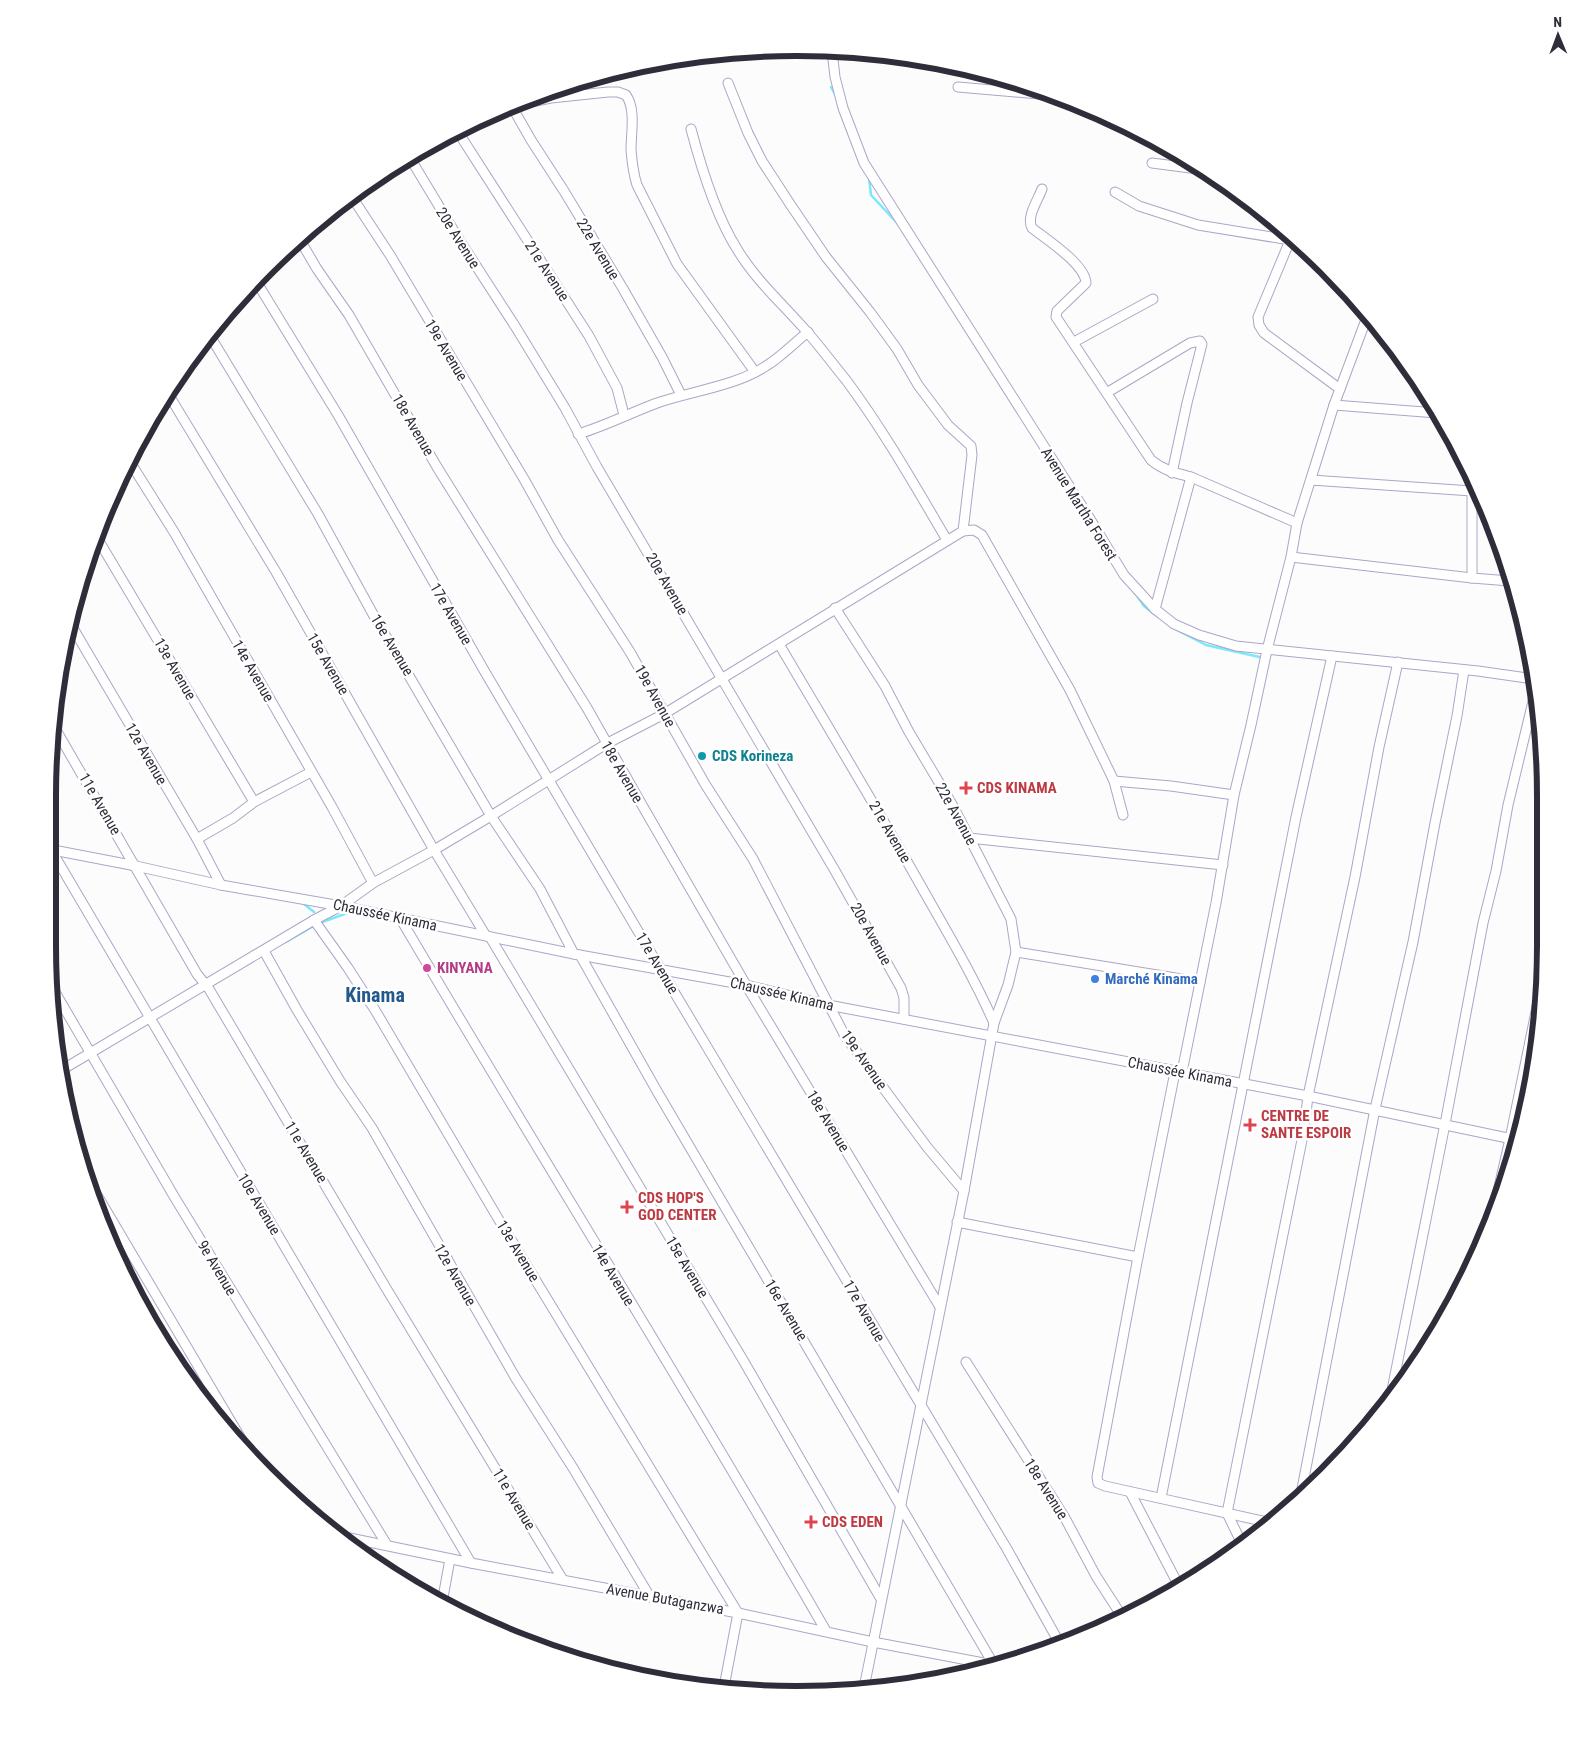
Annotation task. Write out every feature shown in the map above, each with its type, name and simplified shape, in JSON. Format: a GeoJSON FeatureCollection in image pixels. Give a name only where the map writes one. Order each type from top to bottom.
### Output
{"type":"FeatureCollection","features":[{"type":"Feature","properties":{"kind":"street","name":"Avenue Martha Forest"},"geometry":{"type":"LineString","coordinates":[[832,57],[834,77],[843,108],[864,163],[1124,575],[1155,610],[1174,624],[1199,635],[1236,646],[1398,662],[1527,678]]}},
{"type":"Feature","properties":{"kind":"street"},"geometry":{"type":"LineString","coordinates":[[728,83],[748,133],[762,161],[790,204],[826,257],[870,312],[918,385],[948,425],[971,446],[972,455],[963,532]]}},
{"type":"Feature","properties":{"kind":"street"},"geometry":{"type":"LineString","coordinates":[[958,87],[1021,92]]}},
{"type":"Feature","properties":{"kind":"street"},"geometry":{"type":"LineString","coordinates":[[555,98],[608,92],[618,92],[626,95],[631,107],[632,152],[637,185],[678,264],[755,372]]}},
{"type":"Feature","properties":{"kind":"street","name":"22e Avenue"},"geometry":{"type":"LineString","coordinates":[[513,113],[564,191],[622,287],[681,395]]}},
{"type":"Feature","properties":{"kind":"street"},"geometry":{"type":"LineString","coordinates":[[691,129],[716,206],[736,249],[765,287],[808,332],[863,404],[902,464],[947,540]]}},
{"type":"Feature","properties":{"kind":"street","name":"21e Avenue"},"geometry":{"type":"LineString","coordinates":[[461,137],[589,336],[617,388],[624,415]]}},
{"type":"Feature","properties":{"kind":"street","name":"20e Avenue"},"geometry":{"type":"LineString","coordinates":[[413,163],[565,408],[578,434],[722,677],[887,962],[901,988],[904,998],[904,1019]]}},
{"type":"Feature","properties":{"kind":"street"},"geometry":{"type":"LineString","coordinates":[[1152,163],[1187,167]]}},
{"type":"Feature","properties":{"kind":"street"},"geometry":{"type":"LineString","coordinates":[[1042,189],[1030,217],[1030,224],[1032,228],[1076,264],[1086,277],[1086,283],[1057,311],[1056,317],[1108,392],[1151,460],[1159,467],[1172,473],[1191,477],[1297,523]]}},
{"type":"Feature","properties":{"kind":"street"},"geometry":{"type":"LineString","coordinates":[[1116,192],[1139,206],[1198,225],[1282,238]]}},
{"type":"Feature","properties":{"kind":"street","name":"19e Avenue"},"geometry":{"type":"LineString","coordinates":[[355,202],[390,255],[524,479],[558,540],[634,658],[705,784],[753,859],[845,1036],[927,1147],[964,1191]]}},
{"type":"Feature","properties":{"kind":"street"},"geometry":{"type":"LineString","coordinates":[[1288,243],[1258,316],[1259,325],[1264,333],[1340,389]]}},
{"type":"Feature","properties":{"kind":"street","name":"18e Avenue"},"geometry":{"type":"LineString","coordinates":[[303,245],[349,315],[437,466],[587,708],[746,985],[940,1307]]}},
{"type":"Feature","properties":{"kind":"street","name":"17e Avenue"},"geometry":{"type":"LineString","coordinates":[[260,287],[338,415],[472,650],[661,970],[1007,1548],[1057,1638]]}},
{"type":"Feature","properties":{"kind":"street"},"geometry":{"type":"LineString","coordinates":[[1074,342],[1153,299]]}},
{"type":"Feature","properties":{"kind":"street"},"geometry":{"type":"LineString","coordinates":[[1263,1520],[1130,1492],[1098,1483],[1097,1477],[1138,1257],[1178,1072],[1200,982],[1223,865],[1234,795],[1267,650],[1291,557],[1297,523],[1334,406],[1365,323]]}},
{"type":"Feature","properties":{"kind":"street"},"geometry":{"type":"LineString","coordinates":[[578,434],[681,395],[731,383],[766,366],[808,332]]}},
{"type":"Feature","properties":{"kind":"street"},"geometry":{"type":"LineString","coordinates":[[1108,392],[1195,340],[1200,341],[1202,344],[1172,473]]}},
{"type":"Feature","properties":{"kind":"street","name":"16e Avenue"},"geometry":{"type":"LineString","coordinates":[[213,341],[318,514],[374,616],[467,771],[491,816],[540,889],[991,1660]]}},
{"type":"Feature","properties":{"kind":"street","name":"15e Avenue"},"geometry":{"type":"LineString","coordinates":[[172,400],[276,572],[434,850],[488,936],[743,1360],[881,1599]]}},
{"type":"Feature","properties":{"kind":"street"},"geometry":{"type":"LineString","coordinates":[[1334,406],[1429,413]]}},
{"type":"Feature","properties":{"kind":"street","name":"14e Avenue"},"geometry":{"type":"LineString","coordinates":[[134,468],[174,532],[373,883]]}},
{"type":"Feature","properties":{"kind":"street"},"geometry":{"type":"LineString","coordinates":[[1155,610],[1191,477]]}},
{"type":"Feature","properties":{"kind":"street"},"geometry":{"type":"LineString","coordinates":[[1311,480],[1470,491]]}},
{"type":"Feature","properties":{"kind":"street"},"geometry":{"type":"LineString","coordinates":[[1472,495],[1472,578]]}},
{"type":"Feature","properties":{"kind":"street"},"geometry":{"type":"LineString","coordinates":[[67,1068],[91,1056],[316,922],[373,883],[491,816],[606,744],[664,714],[835,608],[963,532],[974,530],[982,535],[1056,662],[1114,782],[1123,815]]}},
{"type":"Feature","properties":{"kind":"street","name":"13e Avenue"},"geometry":{"type":"LineString","coordinates":[[101,545],[254,802]]}},
{"type":"Feature","properties":{"kind":"street"},"geometry":{"type":"LineString","coordinates":[[1291,557],[1504,581]]}},
{"type":"Feature","properties":{"kind":"street","name":"22e Avenue"},"geometry":{"type":"LineString","coordinates":[[835,608],[884,686],[970,838],[1011,919],[1016,952],[1008,985],[994,1023],[964,1191],[865,1682]]}},
{"type":"Feature","properties":{"kind":"street","name":"12e Avenue"},"geometry":{"type":"LineString","coordinates":[[75,631],[197,839],[221,885]]}},
{"type":"Feature","properties":{"kind":"street","name":"21e Avenue"},"geometry":{"type":"LineString","coordinates":[[779,644],[859,777],[954,942],[978,986],[994,1023]]}},
{"type":"Feature","properties":{"kind":"street"},"geometry":{"type":"LineString","coordinates":[[1161,1498],[1296,817],[1332,656]]}},
{"type":"Feature","properties":{"kind":"street"},"geometry":{"type":"LineString","coordinates":[[1239,1538],[1227,1513],[1304,1130],[1308,1096],[1355,877],[1378,747],[1398,662]]}},
{"type":"Feature","properties":{"kind":"street"},"geometry":{"type":"LineString","coordinates":[[1303,1485],[1375,1109],[1413,942],[1457,716],[1464,670]]}},
{"type":"Feature","properties":{"kind":"street"},"geometry":{"type":"LineString","coordinates":[[1394,1383],[1483,924],[1496,872],[1508,805],[1531,710]]}},
{"type":"Feature","properties":{"kind":"street","name":"11e Avenue"},"geometry":{"type":"LineString","coordinates":[[59,735],[197,974],[207,987],[562,1580]]}},
{"type":"Feature","properties":{"kind":"street"},"geometry":{"type":"LineString","coordinates":[[197,839],[233,818],[254,802],[311,772]]}},
{"type":"Feature","properties":{"kind":"street"},"geometry":{"type":"LineString","coordinates":[[1114,782],[1171,786],[1234,795]]}},
{"type":"Feature","properties":{"kind":"street"},"geometry":{"type":"LineString","coordinates":[[970,838],[1223,865]]}},
{"type":"Feature","properties":{"kind":"street","name":"Chaussée Kinama"},"geometry":{"type":"LineString","coordinates":[[56,849],[221,885],[342,906],[577,955],[746,985],[828,1005],[1375,1109],[1512,1138]]}},
{"type":"Feature","properties":{"kind":"street","name":"10e Avenue"},"geometry":{"type":"LineString","coordinates":[[56,860],[471,1563]]}},
{"type":"Feature","properties":{"kind":"street","name":"14e Avenue"},"geometry":{"type":"LineString","coordinates":[[400,918],[735,1474],[826,1631]]}},
{"type":"Feature","properties":{"kind":"street","name":"13e Avenue"},"geometry":{"type":"LineString","coordinates":[[316,922],[375,1010],[496,1214],[738,1613]]}},
{"type":"Feature","properties":{"kind":"street","name":"12e Avenue"},"geometry":{"type":"LineString","coordinates":[[265,952],[340,1081],[372,1128],[515,1377],[573,1468],[650,1598]]}},
{"type":"Feature","properties":{"kind":"street"},"geometry":{"type":"LineString","coordinates":[[1016,952],[1200,982]]}},
{"type":"Feature","properties":{"kind":"street","name":"9e Avenue"},"geometry":{"type":"LineString","coordinates":[[58,998],[190,1223],[387,1545]]}},
{"type":"Feature","properties":{"kind":"street"},"geometry":{"type":"LineString","coordinates":[[1522,1095],[1524,1081]]}},
{"type":"Feature","properties":{"kind":"street"},"geometry":{"type":"LineString","coordinates":[[106,1211],[234,1426]]}},
{"type":"Feature","properties":{"kind":"street"},"geometry":{"type":"LineString","coordinates":[[957,1222],[1138,1257]]}},
{"type":"Feature","properties":{"kind":"street","name":"18e Avenue"},"geometry":{"type":"LineString","coordinates":[[966,1362],[1065,1518],[1096,1576],[1118,1612]]}},
{"type":"Feature","properties":{"kind":"street"},"geometry":{"type":"LineString","coordinates":[[1130,1492],[1176,1581]]}},
{"type":"Feature","properties":{"kind":"street","name":"Avenue Butaganzwa"},"geometry":{"type":"LineString","coordinates":[[354,1539],[981,1663]]}},
{"type":"Feature","properties":{"kind":"street"},"geometry":{"type":"LineString","coordinates":[[443,1596],[450,1559]]}},
{"type":"Feature","properties":{"kind":"street"},"geometry":{"type":"LineString","coordinates":[[725,1682],[738,1613]]}},
{"type":"Feature","properties":{"kind":"waterway"},"geometry":{"type":"LineString","coordinates":[[831,87],[836,96]]}},
{"type":"Feature","properties":{"kind":"waterway"},"geometry":{"type":"LineString","coordinates":[[869,178],[871,195],[898,224]]}},
{"type":"Feature","properties":{"kind":"waterway"},"geometry":{"type":"LineString","coordinates":[[1133,590],[1144,606],[1158,617]]}},
{"type":"Feature","properties":{"kind":"waterway"},"geometry":{"type":"LineString","coordinates":[[1177,630],[1206,645],[1264,658]]}},
{"type":"Feature","properties":{"kind":"waterway"},"geometry":{"type":"LineString","coordinates":[[304,904],[314,912]]}},
{"type":"Feature","properties":{"kind":"waterway"},"geometry":{"type":"LineString","coordinates":[[286,942],[317,924],[350,912]]}},
{"type":"Feature","properties":{"kind":"place","name":"CDS Korineza"},"geometry":{"type":"Point","coordinates":[702,756]}},
{"type":"Feature","properties":{"kind":"place","name":"CDS KINAMA"},"geometry":{"type":"Point","coordinates":[966,788]}},
{"type":"Feature","properties":{"kind":"place","name":"KINYANA"},"geometry":{"type":"Point","coordinates":[427,968]}},
{"type":"Feature","properties":{"kind":"place","name":"Marché Kinama"},"geometry":{"type":"Point","coordinates":[1095,979]}},
{"type":"Feature","properties":{"kind":"place","name":"CENTRE DE SANTE ESPOIR"},"geometry":{"type":"Point","coordinates":[1250,1125]}},
{"type":"Feature","properties":{"kind":"place","name":"CDS HOP'S GOD CENTER"},"geometry":{"type":"Point","coordinates":[627,1207]}},
{"type":"Feature","properties":{"kind":"place","name":"CDS EDEN"},"geometry":{"type":"Point","coordinates":[811,1522]}},
{"type":"Feature","properties":{"kind":"district","name":"Kinama"},"geometry":{"type":"Point","coordinates":[375,995]}}]}
